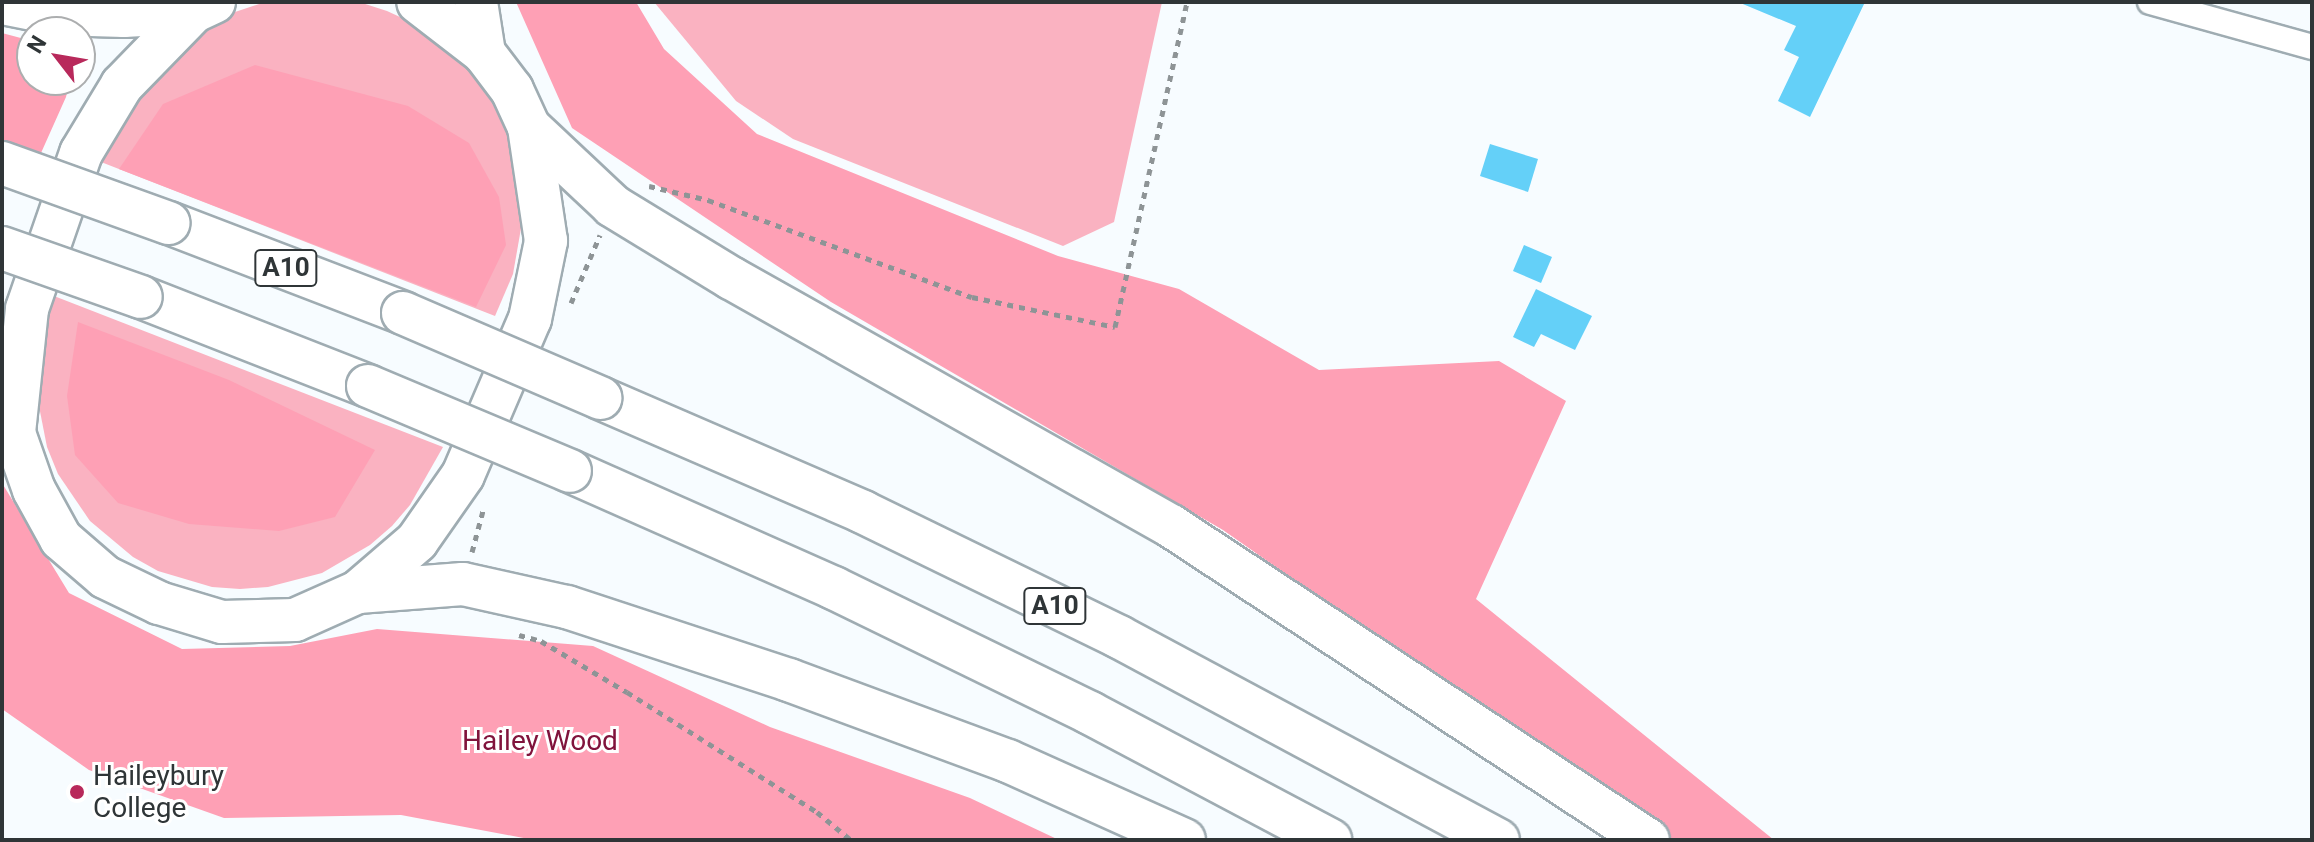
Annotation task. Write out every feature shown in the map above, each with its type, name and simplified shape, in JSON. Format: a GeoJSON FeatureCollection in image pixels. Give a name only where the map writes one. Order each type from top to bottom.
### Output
{"type":"FeatureCollection","features":[{"type":"Feature","properties":{"kind":"highway"},"geometry":{"type":"LineString","coordinates":[[204,7],[122,85],[81,153],[27,309],[8,427],[34,490],[61,539],[105,577],[159,603],[222,622],[295,620],[358,592],[417,541],[463,475],[530,319],[546,241],[529,127],[512,90],[484,53],[418,2]]}},
{"type":"Feature","properties":{"kind":"highway"},"geometry":{"type":"LineString","coordinates":[[476,2],[484,53]]}},
{"type":"Feature","properties":{"kind":"highway"},"geometry":{"type":"LineString","coordinates":[[2,3],[70,14],[124,16],[204,7]]}},
{"type":"Feature","properties":{"kind":"highway"},"geometry":{"type":"LineString","coordinates":[[529,127],[613,206],[731,278],[1171,526],[1648,840]]}},
{"type":"Feature","properties":{"kind":"highway","name":"A10"},"geometry":{"type":"LineString","coordinates":[[2,163],[403,313],[863,512],[1119,637],[1498,840]]}},
{"type":"Feature","properties":{"kind":"highway"},"geometry":{"type":"LineString","coordinates":[[2,248],[141,297],[368,386],[834,588],[1090,713],[1330,840]]}},
{"type":"Feature","properties":{"kind":"highway"},"geometry":{"type":"LineString","coordinates":[[358,592],[463,584],[567,607],[789,680],[1008,761],[1184,840]]}},
{"type":"Feature","properties":{"kind":"street"},"geometry":{"type":"LineString","coordinates":[[2150,2],[2312,47]]}},
{"type":"Feature","properties":{"kind":"path"},"geometry":{"type":"LineString","coordinates":[[613,206],[624,180],[694,196],[972,297],[1115,327],[1187,2]]}},
{"type":"Feature","properties":{"kind":"path"},"geometry":{"type":"LineString","coordinates":[[516,634],[541,641],[627,692],[817,812],[851,840]]}},
{"type":"Feature","properties":{"kind":"shaded area"},"geometry":{"type":"Polygon","coordinates":[[[265,2],[359,2],[387,11],[413,23],[460,58],[479,80],[508,131],[517,159],[523,217],[513,274],[495,316],[101,162],[131,95],[217,18],[265,2]]]}},
{"type":"Feature","properties":{"kind":"shaded area"},"geometry":{"type":"Polygon","coordinates":[[[654,2],[1162,2],[1114,222],[1063,246],[793,139],[736,101],[654,2]]]}},
{"type":"Feature","properties":{"kind":"shaded area"},"geometry":{"type":"Polygon","coordinates":[[[54,296],[443,447],[410,505],[392,526],[370,545],[322,573],[268,587],[240,589],[212,587],[158,571],[133,557],[90,521],[58,474],[47,447],[36,391],[42,334],[54,296]]]}},
{"type":"Feature","properties":{"kind":"green space"},"geometry":{"type":"Polygon","coordinates":[[[516,2],[636,2],[664,49],[757,134],[1058,256],[1179,289],[1319,370],[1499,361],[1566,401],[1476,599],[1774,840],[1668,840],[1223,530],[831,302],[572,128],[516,2]]]}},
{"type":"Feature","properties":{"kind":"green space"},"geometry":{"type":"Polygon","coordinates":[[[2,33],[16,37],[16,96],[66,96],[41,153],[2,140],[2,33]]]}},
{"type":"Feature","properties":{"kind":"green space"},"geometry":{"type":"Polygon","coordinates":[[[255,65],[408,106],[469,143],[499,197],[506,245],[476,307],[119,169],[163,104],[255,65]]]}},
{"type":"Feature","properties":{"kind":"green space"},"geometry":{"type":"Polygon","coordinates":[[[78,322],[229,380],[375,450],[335,517],[279,531],[189,524],[118,503],[75,455],[67,396],[78,322]]]}},
{"type":"Feature","properties":{"kind":"green space","name":"Hailey Wood"},"geometry":{"type":"Polygon","coordinates":[[[2,483],[69,593],[182,649],[290,646],[377,629],[593,646],[770,727],[970,798],[1059,840],[534,840],[401,815],[224,818],[89,770],[2,709],[2,483]]]}},
{"type":"Feature","properties":{"kind":"building"},"geometry":{"type":"Polygon","coordinates":[[[1738,2],[1865,2],[1810,117],[1778,101],[1799,57],[1784,50],[1796,26],[1738,2]]]}},
{"type":"Feature","properties":{"kind":"building"},"geometry":{"type":"Polygon","coordinates":[[[1490,144],[1538,159],[1528,192],[1480,176],[1490,144]]]}},
{"type":"Feature","properties":{"kind":"building"},"geometry":{"type":"Polygon","coordinates":[[[1524,245],[1552,257],[1541,283],[1513,271],[1524,245]]]}},
{"type":"Feature","properties":{"kind":"building"},"geometry":{"type":"Polygon","coordinates":[[[1536,289],[1592,316],[1575,350],[1541,334],[1534,347],[1513,337],[1536,289]]]}},
{"type":"Feature","properties":{"kind":"place","name":"Haileybury College"},"geometry":{"type":"Point","coordinates":[77,792]}}]}
